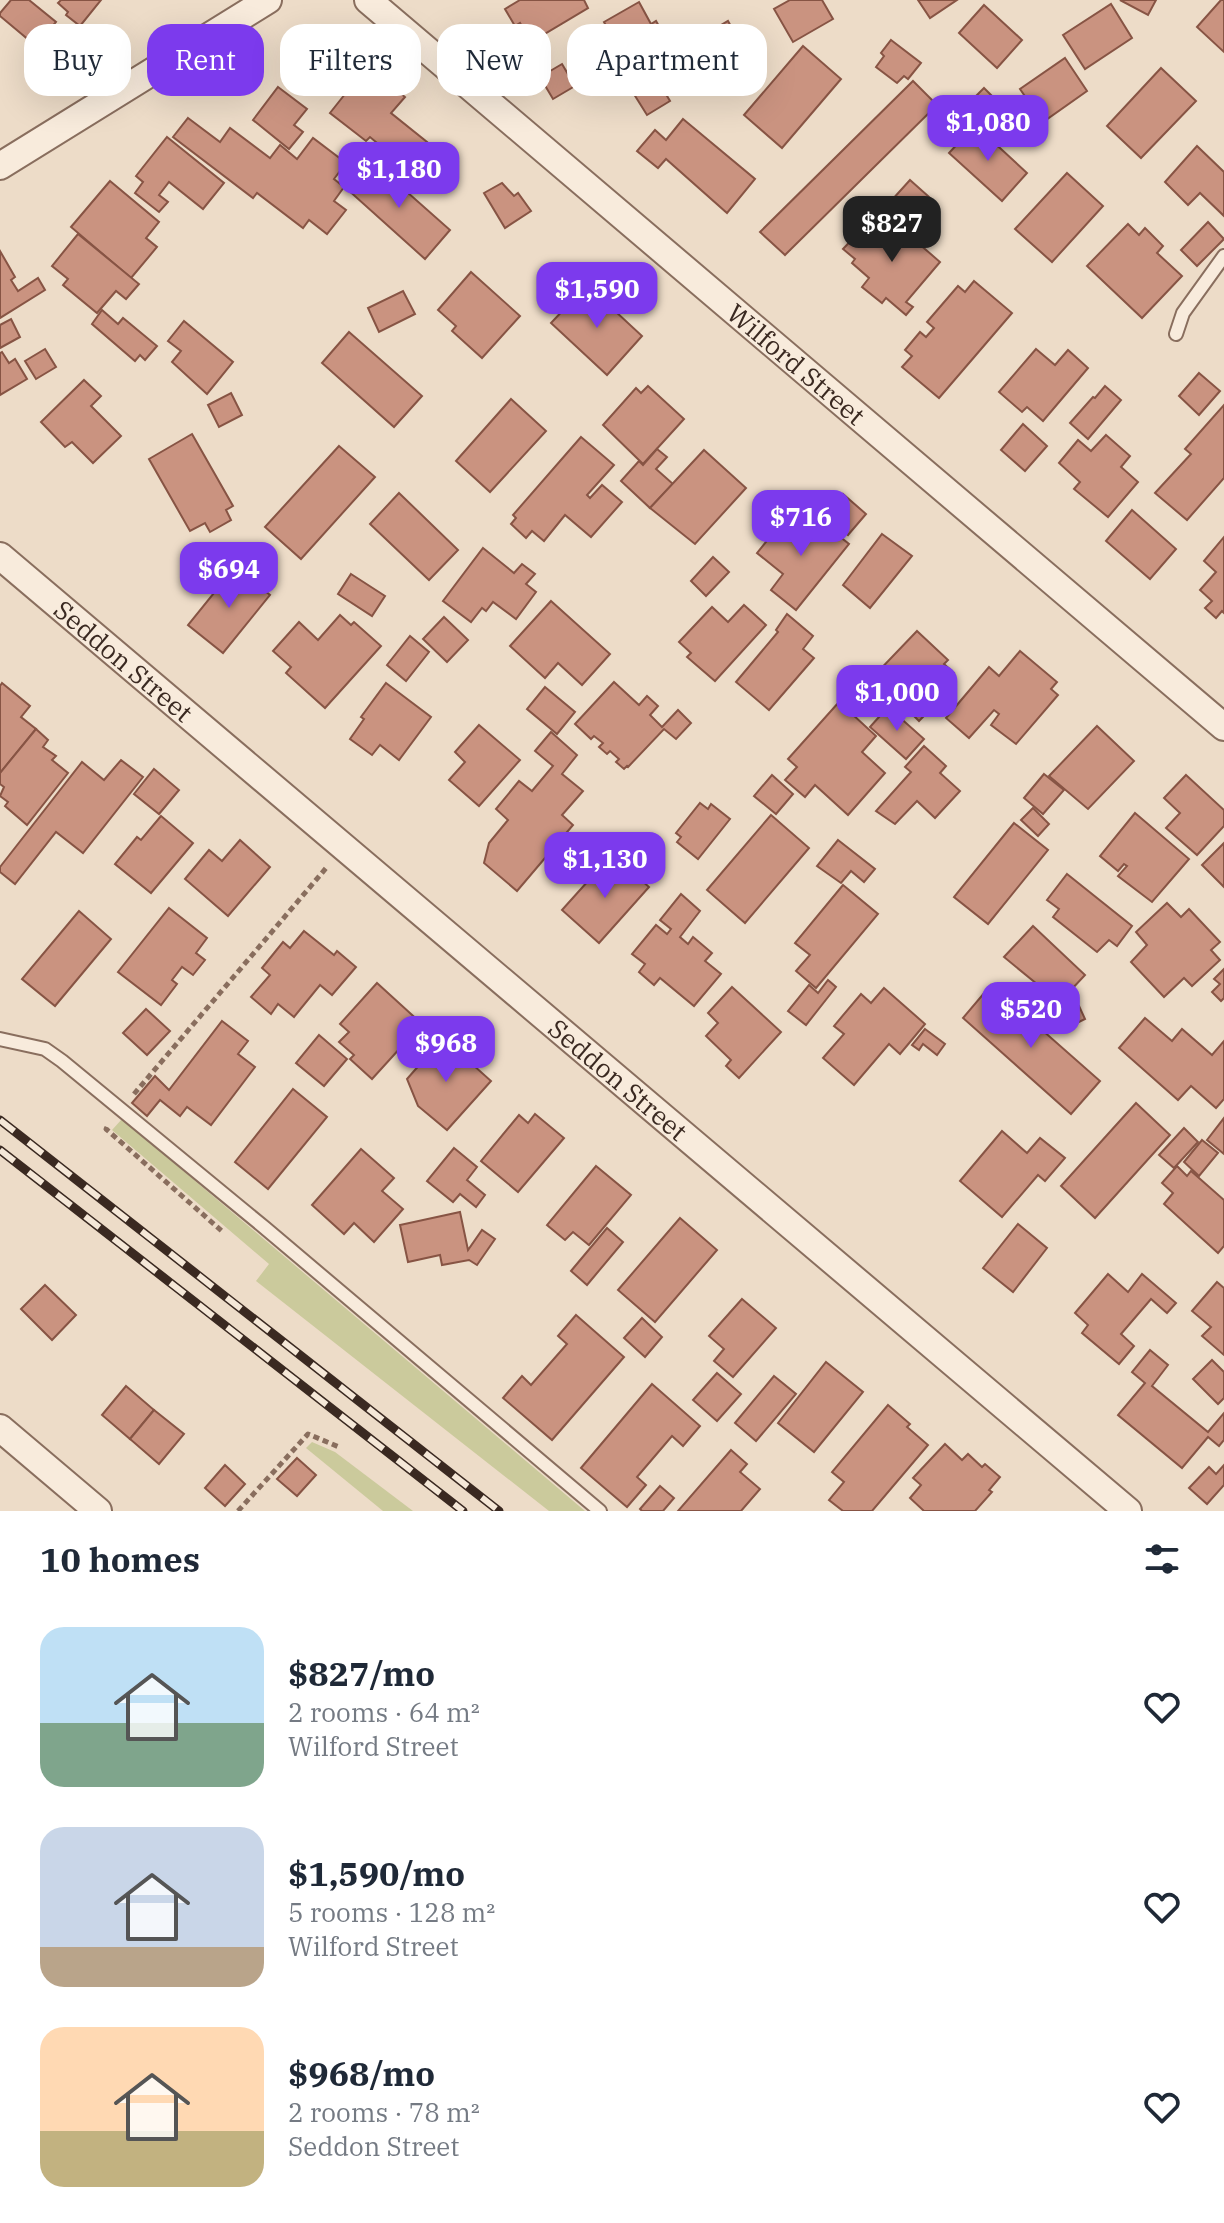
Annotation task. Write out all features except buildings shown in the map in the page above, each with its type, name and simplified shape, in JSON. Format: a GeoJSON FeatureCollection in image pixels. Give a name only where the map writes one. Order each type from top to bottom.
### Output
{"type":"FeatureCollection","features":[{"type":"Feature","properties":{"kind":"street"},"geometry":{"type":"LineString","coordinates":[[0,166],[268,0]]}},
{"type":"Feature","properties":{"kind":"street","name":"Wilford Street"},"geometry":{"type":"LineString","coordinates":[[368,0],[1224,727]]}},
{"type":"Feature","properties":{"kind":"street","name":"Seddon Street"},"geometry":{"type":"LineString","coordinates":[[0,556],[1128,1511]]}},
{"type":"Feature","properties":{"kind":"street"},"geometry":{"type":"LineString","coordinates":[[0,1428],[98,1511]]}},
{"type":"Feature","properties":{"kind":"lane"},"geometry":{"type":"LineString","coordinates":[[1176,334],[1183,313],[1224,256]]}},
{"type":"Feature","properties":{"kind":"lane"},"geometry":{"type":"LineString","coordinates":[[0,1039],[54,1054],[600,1511]]}},
{"type":"Feature","properties":{"kind":"path"},"geometry":{"type":"LineString","coordinates":[[224,1233],[106,1129],[343,848]]}},
{"type":"Feature","properties":{"kind":"path"},"geometry":{"type":"LineString","coordinates":[[238,1511],[308,1434],[339,1447]]}},
{"type":"Feature","properties":{"kind":"green space"},"geometry":{"type":"Polygon","coordinates":[[[122,1119],[585,1511],[549,1511],[256,1281],[269,1264],[112,1130],[122,1119]]]}},
{"type":"Feature","properties":{"kind":"green space"},"geometry":{"type":"Polygon","coordinates":[[[312,1442],[335,1452],[413,1511],[383,1511],[306,1448],[312,1442]]]}},
{"type":"Feature","properties":{"kind":"railway"},"geometry":{"type":"LineString","coordinates":[[0,1120],[499,1511]]}},
{"type":"Feature","properties":{"kind":"railway"},"geometry":{"type":"LineString","coordinates":[[0,1150],[463,1511]]}}]}
